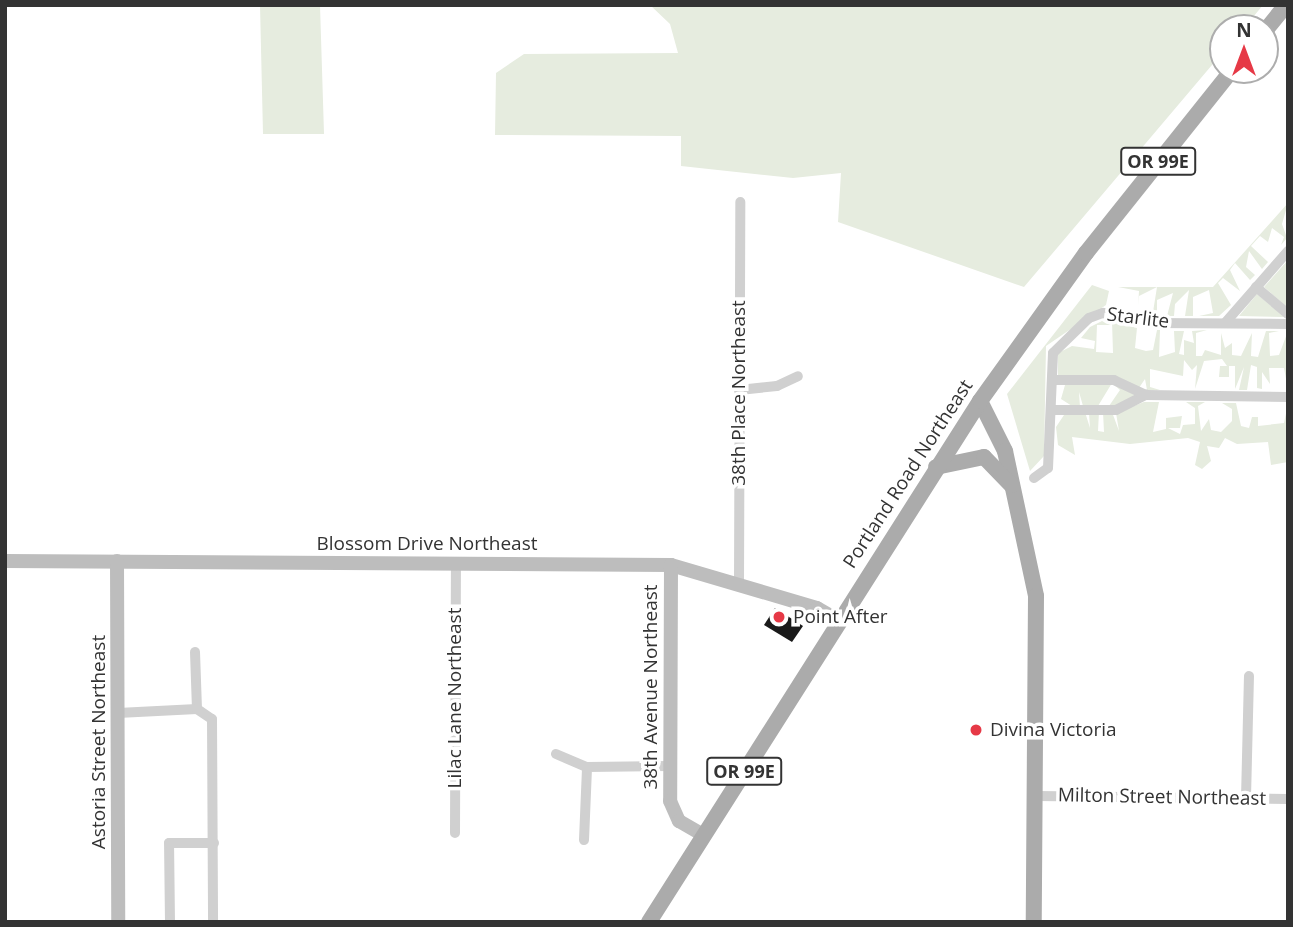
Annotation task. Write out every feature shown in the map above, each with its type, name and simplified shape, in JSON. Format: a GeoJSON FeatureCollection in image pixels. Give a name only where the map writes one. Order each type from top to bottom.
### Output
{"type":"FeatureCollection","features":[{"type":"Feature","properties":{"kind":"main road","name":"Portland Road Northeast"},"geometry":{"type":"LineString","coordinates":[[649,922],[980,401],[1079,261],[1221,84]]}},
{"type":"Feature","properties":{"kind":"main road"},"geometry":{"type":"LineString","coordinates":[[980,401],[998,428],[1016,492],[1036,596],[1037,796],[1034,922]]}},
{"type":"Feature","properties":{"kind":"main road"},"geometry":{"type":"LineString","coordinates":[[936,467],[984,457],[1016,492]]}},
{"type":"Feature","properties":{"kind":"street","name":"38th Place Northeast"},"geometry":{"type":"LineString","coordinates":[[739,583],[740,202]]}},
{"type":"Feature","properties":{"kind":"street"},"geometry":{"type":"LineString","coordinates":[[1225,323],[1288,251]]}},
{"type":"Feature","properties":{"kind":"street"},"geometry":{"type":"LineString","coordinates":[[1256,287],[1288,314]]}},
{"type":"Feature","properties":{"kind":"street","name":"Starlite"},"geometry":{"type":"LineString","coordinates":[[1034,478],[1048,468],[1053,353],[1098,313],[1152,323],[1288,324]]}},
{"type":"Feature","properties":{"kind":"street"},"geometry":{"type":"LineString","coordinates":[[739,390],[777,386],[798,376]]}},
{"type":"Feature","properties":{"kind":"street"},"geometry":{"type":"LineString","coordinates":[[1052,380],[1114,380],[1146,395],[1288,397]]}},
{"type":"Feature","properties":{"kind":"street"},"geometry":{"type":"LineString","coordinates":[[1052,410],[1116,410],[1146,395]]}},
{"type":"Feature","properties":{"kind":"street","name":"Blossom Drive Northeast"},"geometry":{"type":"LineString","coordinates":[[5,561],[671,565],[739,583],[838,621]]}},
{"type":"Feature","properties":{"kind":"street","name":"Astoria Street Northeast"},"geometry":{"type":"LineString","coordinates":[[117,561],[118,922]]}},
{"type":"Feature","properties":{"kind":"street","name":"Lilac Lane Northeast"},"geometry":{"type":"LineString","coordinates":[[454,833],[456,564]]}},
{"type":"Feature","properties":{"kind":"street","name":"38th Avenue Northeast"},"geometry":{"type":"LineString","coordinates":[[671,565],[669,766],[674,814],[703,835]]}},
{"type":"Feature","properties":{"kind":"street"},"geometry":{"type":"LineString","coordinates":[[195,652],[197,709]]}},
{"type":"Feature","properties":{"kind":"street"},"geometry":{"type":"LineString","coordinates":[[1246,798],[1249,676]]}},
{"type":"Feature","properties":{"kind":"street"},"geometry":{"type":"LineString","coordinates":[[118,713],[197,709],[212,719],[213,922]]}},
{"type":"Feature","properties":{"kind":"street"},"geometry":{"type":"LineString","coordinates":[[556,754],[587,767],[669,766]]}},
{"type":"Feature","properties":{"kind":"street"},"geometry":{"type":"LineString","coordinates":[[584,840],[587,767]]}},
{"type":"Feature","properties":{"kind":"street","name":"Milton Street Northeast"},"geometry":{"type":"LineString","coordinates":[[1037,796],[1288,799]]}},
{"type":"Feature","properties":{"kind":"street"},"geometry":{"type":"LineString","coordinates":[[170,922],[169,843],[214,843]]}},
{"type":"Feature","properties":{"kind":"shaded area"},"geometry":{"type":"Polygon","coordinates":[[[260,5],[320,5],[324,134],[263,134],[260,5]]]}},
{"type":"Feature","properties":{"kind":"shaded area"},"geometry":{"type":"Polygon","coordinates":[[[650,5],[1263,5],[1256,14],[1209,14],[1209,69],[1024,287],[838,222],[841,173],[793,178],[681,166],[681,136],[495,135],[496,73],[524,54],[678,53],[670,24],[650,5]]]}},
{"type":"Feature","properties":{"kind":"shaded area"},"geometry":{"type":"Polygon","coordinates":[[[1288,203],[1282,224],[1287,238],[1281,245],[1284,237],[1272,228],[1268,242],[1260,236],[1251,246],[1268,262],[1262,269],[1249,251],[1246,267],[1255,275],[1250,280],[1235,263],[1230,270],[1240,291],[1223,278],[1218,283],[1231,305],[1219,316],[1199,316],[1213,313],[1209,290],[1193,297],[1193,316],[1185,316],[1189,290],[1175,304],[1174,316],[1167,316],[1173,293],[1157,300],[1157,315],[1146,313],[1153,312],[1157,287],[1213,287],[1288,203]]]}},
{"type":"Feature","properties":{"kind":"shaded area"},"geometry":{"type":"Polygon","coordinates":[[[1288,260],[1288,308],[1264,287],[1288,260]]]}},
{"type":"Feature","properties":{"kind":"shaded area"},"geometry":{"type":"Polygon","coordinates":[[[1092,285],[1109,291],[1106,305],[1046,346],[1044,456],[1030,471],[1007,394],[1092,285]]]}},
{"type":"Feature","properties":{"kind":"shaded area"},"geometry":{"type":"Polygon","coordinates":[[[1118,287],[1157,287],[1139,296],[1138,306],[1139,291],[1118,287]]]}},
{"type":"Feature","properties":{"kind":"shaded area"},"geometry":{"type":"Polygon","coordinates":[[[1257,294],[1284,317],[1239,316],[1257,294]]]}},
{"type":"Feature","properties":{"kind":"shaded area"},"geometry":{"type":"Polygon","coordinates":[[[1102,321],[1111,325],[1097,325],[1096,352],[1113,353],[1112,321],[1137,328],[1135,348],[1146,351],[1153,350],[1157,330],[1160,330],[1159,357],[1175,352],[1174,331],[1184,331],[1179,354],[1184,355],[1184,340],[1194,343],[1192,331],[1207,330],[1196,333],[1196,356],[1202,356],[1205,350],[1221,355],[1221,333],[1225,348],[1232,343],[1232,355],[1241,356],[1252,333],[1251,356],[1258,357],[1266,331],[1279,331],[1269,333],[1270,356],[1279,355],[1288,331],[1288,390],[1284,368],[1269,368],[1270,384],[1262,372],[1262,389],[1257,388],[1257,367],[1251,365],[1247,390],[1239,390],[1244,367],[1235,389],[1235,366],[1229,366],[1229,377],[1219,377],[1220,366],[1227,366],[1222,359],[1204,361],[1195,389],[1197,365],[1192,370],[1184,360],[1183,376],[1150,369],[1150,387],[1160,390],[1147,390],[1145,379],[1128,404],[1109,406],[1120,390],[1112,383],[1098,406],[1083,406],[1079,392],[1080,407],[1072,406],[1061,399],[1067,378],[1058,376],[1058,353],[1072,346],[1094,349],[1095,341],[1081,338],[1090,327],[1102,321]]]}},
{"type":"Feature","properties":{"kind":"shaded area"},"geometry":{"type":"Polygon","coordinates":[[[1144,402],[1159,402],[1153,432],[1166,429],[1166,418],[1182,416],[1180,428],[1168,428],[1180,434],[1183,425],[1195,424],[1195,408],[1186,402],[1205,402],[1198,406],[1201,431],[1209,419],[1211,430],[1221,432],[1232,421],[1232,409],[1222,403],[1236,403],[1241,426],[1249,428],[1252,417],[1258,417],[1258,426],[1284,423],[1288,404],[1288,462],[1271,465],[1268,442],[1237,444],[1225,438],[1219,448],[1207,446],[1211,461],[1202,469],[1195,465],[1200,442],[1188,438],[1130,444],[1072,437],[1075,455],[1058,445],[1056,427],[1066,412],[1085,412],[1090,428],[1089,413],[1099,412],[1098,431],[1104,432],[1103,412],[1112,412],[1119,431],[1116,413],[1144,402]]]}},
{"type":"Feature","properties":{"kind":"building","name":"Point After"},"geometry":{"type":"Polygon","coordinates":[[[775,608],[803,626],[792,642],[764,625],[775,608]]]}},
{"type":"Feature","properties":{"kind":"place","name":"Point After"},"geometry":{"type":"Point","coordinates":[779,617]}},
{"type":"Feature","properties":{"kind":"place","name":"Divina Victoria"},"geometry":{"type":"Point","coordinates":[976,730]}}]}
